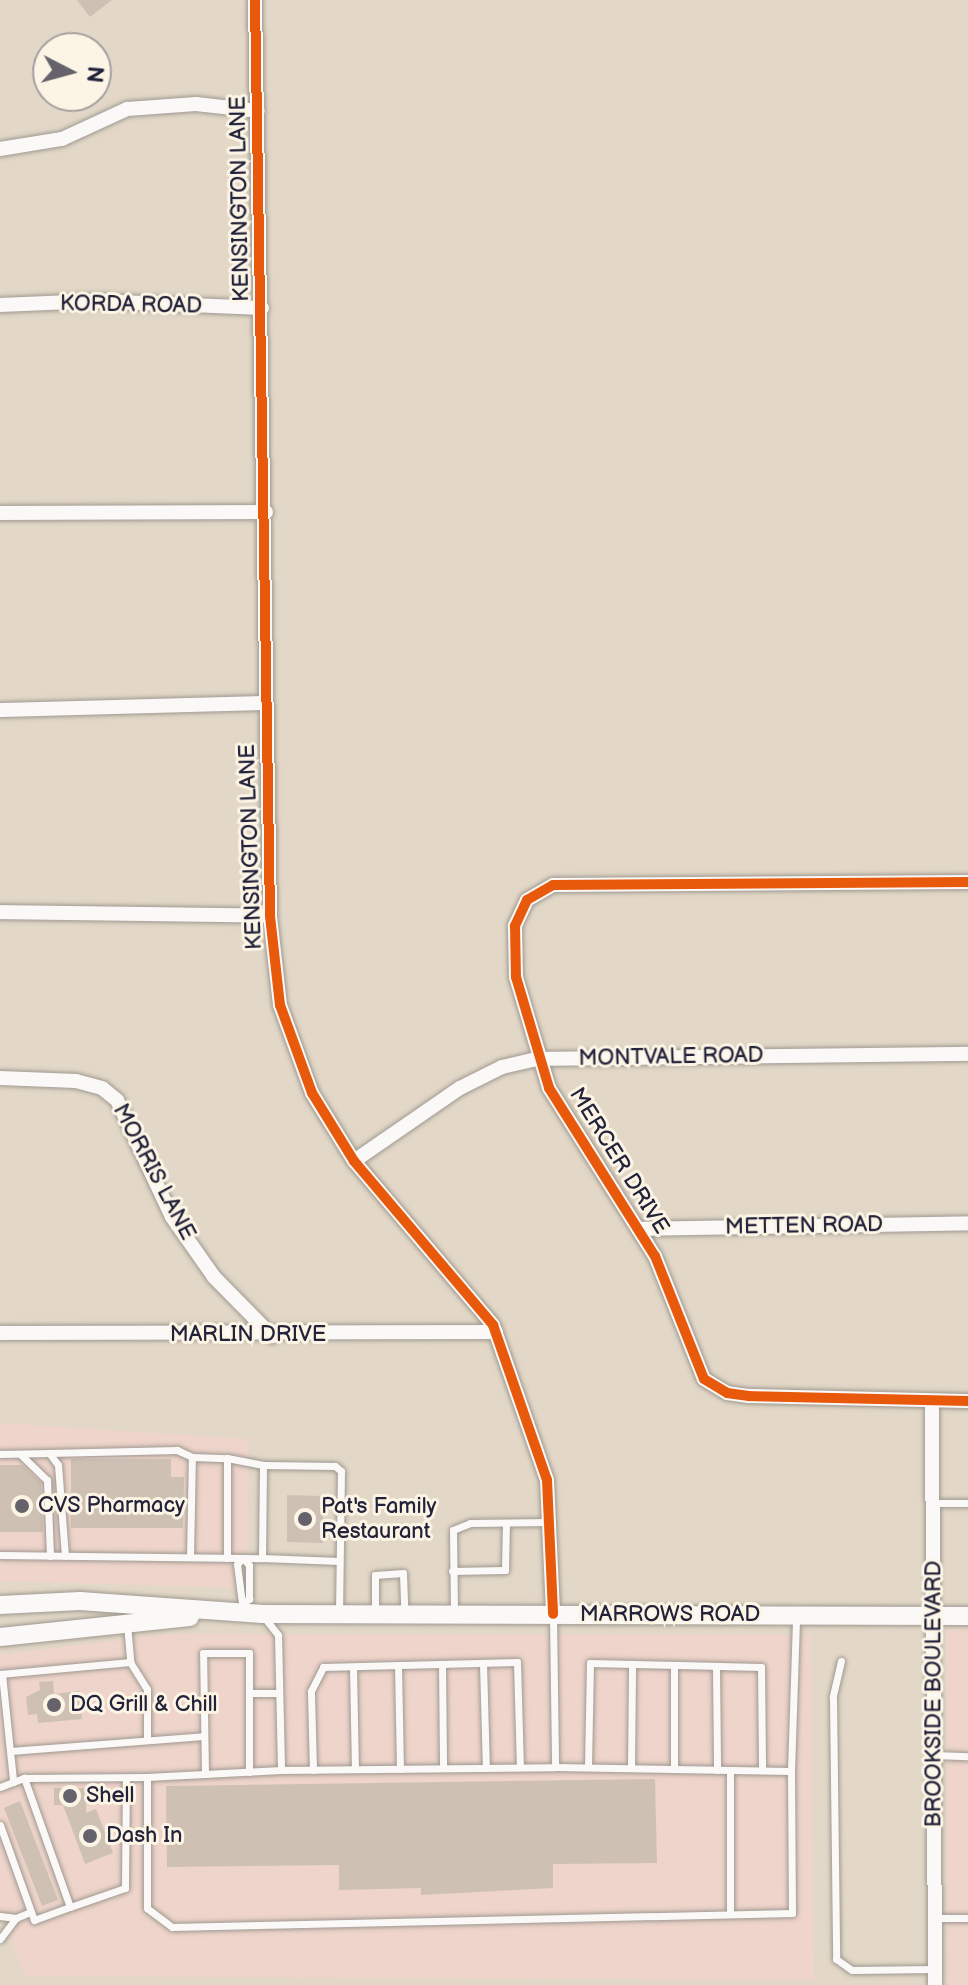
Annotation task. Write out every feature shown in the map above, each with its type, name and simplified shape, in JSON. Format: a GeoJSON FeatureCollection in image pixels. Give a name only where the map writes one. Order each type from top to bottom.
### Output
{"type":"FeatureCollection","features":[{"type":"Feature","properties":{"kind":"street","name":"KENSINGTON LANE"},"geometry":{"type":"LineString","coordinates":[[255,0],[266,512],[270,916],[280,1005],[293,1050],[312,1093],[354,1161],[434,1250],[496,1332],[547,1480],[552,1522],[553,1614]]}},
{"type":"Feature","properties":{"kind":"street"},"geometry":{"type":"LineString","coordinates":[[0,149],[62,139],[127,109],[196,104],[258,111]]}},
{"type":"Feature","properties":{"kind":"street","name":"KORDA ROAD"},"geometry":{"type":"LineString","coordinates":[[0,305],[95,301],[262,308]]}},
{"type":"Feature","properties":{"kind":"street"},"geometry":{"type":"LineString","coordinates":[[0,513],[266,512]]}},
{"type":"Feature","properties":{"kind":"street"},"geometry":{"type":"LineString","coordinates":[[0,710],[266,703]]}},
{"type":"Feature","properties":{"kind":"street","name":"MERCER DRIVE"},"geometry":{"type":"LineString","coordinates":[[968,882],[553,885],[527,900],[515,926],[516,977],[538,1059],[568,1122],[639,1229],[704,1379],[727,1393],[932,1403],[968,1401]]}},
{"type":"Feature","properties":{"kind":"street"},"geometry":{"type":"LineString","coordinates":[[0,912],[270,916]]}},
{"type":"Feature","properties":{"kind":"street","name":"MONTVALE ROAD"},"geometry":{"type":"LineString","coordinates":[[354,1161],[460,1088],[502,1067],[538,1059],[968,1054]]}},
{"type":"Feature","properties":{"kind":"street","name":"MORRIS LANE"},"geometry":{"type":"LineString","coordinates":[[0,1078],[76,1081],[102,1088],[117,1100],[172,1217],[214,1277],[272,1336]]}},
{"type":"Feature","properties":{"kind":"street","name":"METTEN ROAD"},"geometry":{"type":"LineString","coordinates":[[639,1229],[968,1223]]}},
{"type":"Feature","properties":{"kind":"street","name":"MARLIN DRIVE"},"geometry":{"type":"LineString","coordinates":[[0,1333],[272,1336],[496,1332]]}},
{"type":"Feature","properties":{"kind":"street","name":"BROOKSIDE BOULEVARD"},"geometry":{"type":"LineString","coordinates":[[932,1403],[935,1985]]}},
{"type":"Feature","properties":{"kind":"street","name":"MARROWS ROAD"},"geometry":{"type":"LineString","coordinates":[[0,1605],[80,1601],[263,1614],[968,1616]]}},
{"type":"Feature","properties":{"kind":"street","name":"MARROWS ROAD"},"geometry":{"type":"LineString","coordinates":[[0,1637],[238,1610]]}},
{"type":"Feature","properties":{"kind":"lane"},"geometry":{"type":"LineString","coordinates":[[0,1454],[177,1450],[192,1457],[227,1458],[263,1465],[335,1466],[341,1471],[339,1614]]}},
{"type":"Feature","properties":{"kind":"lane"},"geometry":{"type":"LineString","coordinates":[[49,1453],[62,1483],[65,1556]]}},
{"type":"Feature","properties":{"kind":"lane"},"geometry":{"type":"LineString","coordinates":[[20,1454],[47,1480],[50,1556]]}},
{"type":"Feature","properties":{"kind":"lane"},"geometry":{"type":"LineString","coordinates":[[190,1557],[192,1457]]}},
{"type":"Feature","properties":{"kind":"lane"},"geometry":{"type":"LineString","coordinates":[[227,1458],[227,1558]]}},
{"type":"Feature","properties":{"kind":"lane"},"geometry":{"type":"LineString","coordinates":[[262,1558],[263,1465]]}},
{"type":"Feature","properties":{"kind":"lane"},"geometry":{"type":"LineString","coordinates":[[933,1503],[968,1503]]}},
{"type":"Feature","properties":{"kind":"lane"},"geometry":{"type":"LineString","coordinates":[[454,1614],[453,1530],[470,1523],[552,1522]]}},
{"type":"Feature","properties":{"kind":"lane"},"geometry":{"type":"LineString","coordinates":[[452,1571],[505,1570],[506,1523]]}},
{"type":"Feature","properties":{"kind":"lane"},"geometry":{"type":"LineString","coordinates":[[0,1555],[339,1561]]}},
{"type":"Feature","properties":{"kind":"lane"},"geometry":{"type":"LineString","coordinates":[[238,1610],[237,1564],[243,1558]]}},
{"type":"Feature","properties":{"kind":"lane"},"geometry":{"type":"LineString","coordinates":[[375,1614],[375,1575],[403,1573],[404,1614]]}},
{"type":"Feature","properties":{"kind":"lane"},"geometry":{"type":"LineString","coordinates":[[263,1614],[278,1635],[281,1770]]}},
{"type":"Feature","properties":{"kind":"lane"},"geometry":{"type":"LineString","coordinates":[[553,1614],[555,1767]]}},
{"type":"Feature","properties":{"kind":"lane"},"geometry":{"type":"LineString","coordinates":[[147,1777],[147,1908],[172,1927],[792,1913],[791,1771],[796,1615]]}},
{"type":"Feature","properties":{"kind":"lane"},"geometry":{"type":"LineString","coordinates":[[127,1624],[130,1662],[147,1689],[147,1740]]}},
{"type":"Feature","properties":{"kind":"lane"},"geometry":{"type":"LineString","coordinates":[[205,1774],[203,1653],[249,1653],[249,1772]]}},
{"type":"Feature","properties":{"kind":"lane"},"geometry":{"type":"LineString","coordinates":[[841,1661],[833,1697],[836,1959],[852,1970],[935,1969]]}},
{"type":"Feature","properties":{"kind":"lane"},"geometry":{"type":"LineString","coordinates":[[13,1782],[1,1674],[130,1662]]}},
{"type":"Feature","properties":{"kind":"lane"},"geometry":{"type":"LineString","coordinates":[[313,1770],[311,1691],[323,1667],[517,1662],[520,1767]]}},
{"type":"Feature","properties":{"kind":"lane"},"geometry":{"type":"LineString","coordinates":[[483,1663],[486,1768]]}},
{"type":"Feature","properties":{"kind":"lane"},"geometry":{"type":"LineString","coordinates":[[588,1767],[590,1663],[761,1667],[762,1770]]}},
{"type":"Feature","properties":{"kind":"lane"},"geometry":{"type":"LineString","coordinates":[[442,1664],[443,1768]]}},
{"type":"Feature","properties":{"kind":"lane"},"geometry":{"type":"LineString","coordinates":[[631,1768],[632,1664]]}},
{"type":"Feature","properties":{"kind":"lane"},"geometry":{"type":"LineString","coordinates":[[398,1665],[400,1769]]}},
{"type":"Feature","properties":{"kind":"lane"},"geometry":{"type":"LineString","coordinates":[[674,1665],[674,1769]]}},
{"type":"Feature","properties":{"kind":"lane"},"geometry":{"type":"LineString","coordinates":[[716,1666],[717,1770]]}},
{"type":"Feature","properties":{"kind":"lane"},"geometry":{"type":"LineString","coordinates":[[353,1667],[355,1769]]}},
{"type":"Feature","properties":{"kind":"lane"},"geometry":{"type":"LineString","coordinates":[[249,1693],[279,1693]]}},
{"type":"Feature","properties":{"kind":"lane"},"geometry":{"type":"LineString","coordinates":[[10,1751],[203,1736]]}},
{"type":"Feature","properties":{"kind":"lane"},"geometry":{"type":"LineString","coordinates":[[934,1755],[968,1756]]}},
{"type":"Feature","properties":{"kind":"lane"},"geometry":{"type":"LineString","coordinates":[[0,1787],[24,1778],[126,1778],[281,1770],[588,1767],[791,1771]]}},
{"type":"Feature","properties":{"kind":"lane"},"geometry":{"type":"LineString","coordinates":[[730,1770],[730,1914]]}},
{"type":"Feature","properties":{"kind":"lane"},"geometry":{"type":"LineString","coordinates":[[24,1778],[70,1907]]}},
{"type":"Feature","properties":{"kind":"lane"},"geometry":{"type":"LineString","coordinates":[[0,1825],[34,1920],[125,1888],[126,1778]]}},
{"type":"Feature","properties":{"kind":"lane"},"geometry":{"type":"LineString","coordinates":[[0,1939],[16,1918],[30,1912]]}},
{"type":"Feature","properties":{"kind":"lane"},"geometry":{"type":"LineString","coordinates":[[0,1916],[16,1918]]}},
{"type":"Feature","properties":{"kind":"lane"},"geometry":{"type":"LineString","coordinates":[[935,1918],[968,1918]]}},
{"type":"Feature","properties":{"kind":"shaded area"},"geometry":{"type":"Polygon","coordinates":[[[0,1423],[249,1439],[246,1588],[0,1581],[0,1423]]]}},
{"type":"Feature","properties":{"kind":"shaded area"},"geometry":{"type":"Polygon","coordinates":[[[946,1629],[968,1629],[968,1985],[947,1985],[946,1629]]]}},
{"type":"Feature","properties":{"kind":"shaded area"},"geometry":{"type":"Polygon","coordinates":[[[167,1634],[811,1635],[814,1980],[25,1976],[0,1910],[0,1655],[167,1634]]]}},
{"type":"Feature","properties":{"kind":"building"},"geometry":{"type":"Polygon","coordinates":[[[77,0],[112,0],[90,17],[77,0]]]}},
{"type":"Feature","properties":{"kind":"building"},"geometry":{"type":"Polygon","coordinates":[[[71,1459],[171,1459],[171,1477],[184,1477],[183,1528],[71,1528],[71,1459]]]}},
{"type":"Feature","properties":{"kind":"building","name":"CVS Pharmacy"},"geometry":{"type":"Polygon","coordinates":[[[0,1465],[22,1465],[41,1483],[43,1532],[0,1532],[0,1465]]]}},
{"type":"Feature","properties":{"kind":"building","name":"Pat's Family Restaurant"},"geometry":{"type":"Polygon","coordinates":[[[287,1495],[323,1496],[323,1543],[287,1542],[287,1495]]]}},
{"type":"Feature","properties":{"kind":"building","name":"DQ Grill & Chill"},"geometry":{"type":"Polygon","coordinates":[[[53,1681],[54,1694],[79,1691],[82,1719],[38,1723],[37,1714],[28,1715],[26,1697],[40,1690],[39,1682],[53,1681]]]}},
{"type":"Feature","properties":{"kind":"building"},"geometry":{"type":"Polygon","coordinates":[[[655,1779],[657,1863],[553,1864],[553,1888],[421,1895],[421,1888],[339,1890],[339,1865],[167,1867],[166,1786],[655,1779]]]}},
{"type":"Feature","properties":{"kind":"building","name":"Dash In"},"geometry":{"type":"Polygon","coordinates":[[[54,1788],[86,1788],[86,1813],[96,1809],[113,1853],[85,1864],[63,1805],[54,1805],[54,1788]]]}},
{"type":"Feature","properties":{"kind":"building","name":"Shell"},"geometry":{"type":"Polygon","coordinates":[[[20,1801],[58,1900],[42,1906],[4,1808],[20,1801]]]}},
{"type":"Feature","properties":{"kind":"cycle path"},"geometry":{"type":"LineString","coordinates":[[255,0],[270,916],[280,1005],[312,1093],[354,1161],[493,1325],[547,1480],[553,1614]]}},
{"type":"Feature","properties":{"kind":"cycle path"},"geometry":{"type":"LineString","coordinates":[[968,882],[553,885],[527,900],[515,926],[516,977],[549,1088],[655,1256],[704,1379],[727,1393],[749,1396],[968,1401]]}},
{"type":"Feature","properties":{"kind":"place","name":"CVS Pharmacy"},"geometry":{"type":"Point","coordinates":[22,1506]}},
{"type":"Feature","properties":{"kind":"place","name":"Pat's Family Restaurant"},"geometry":{"type":"Point","coordinates":[305,1519]}},
{"type":"Feature","properties":{"kind":"place","name":"DQ Grill & Chill"},"geometry":{"type":"Point","coordinates":[54,1705]}},
{"type":"Feature","properties":{"kind":"place","name":"Shell"},"geometry":{"type":"Point","coordinates":[70,1796]}},
{"type":"Feature","properties":{"kind":"place","name":"Dash In"},"geometry":{"type":"Point","coordinates":[90,1836]}}]}
